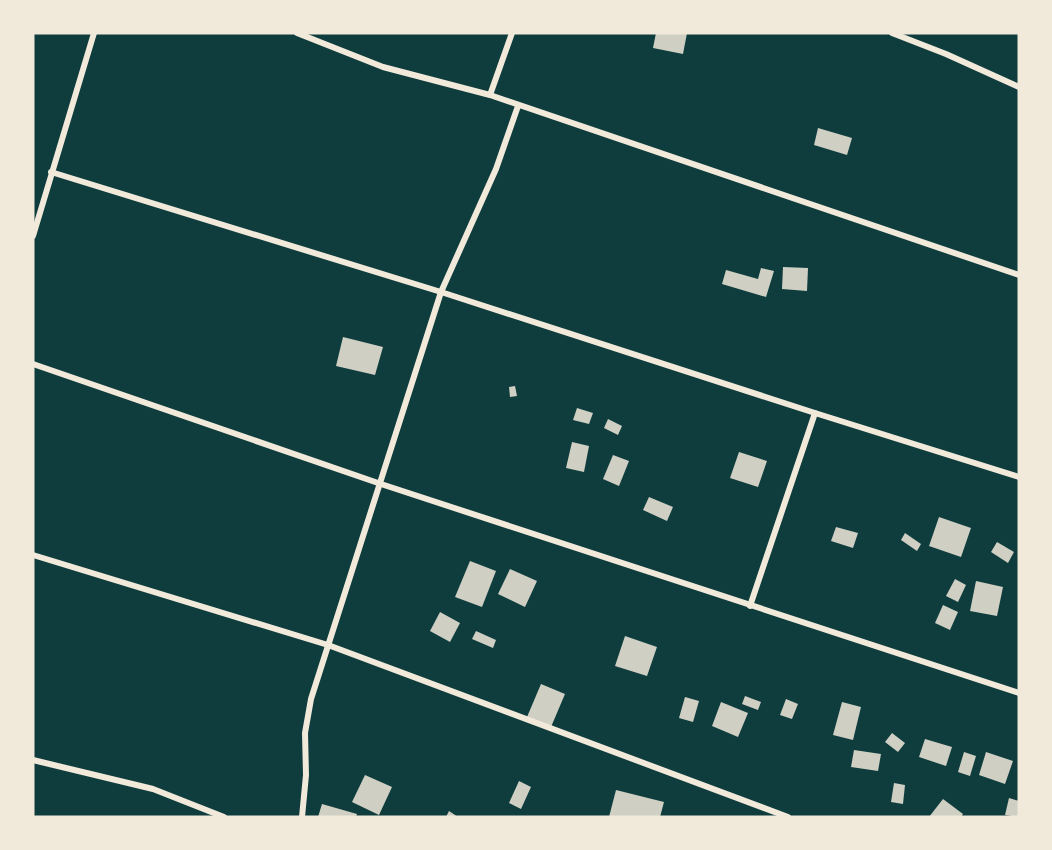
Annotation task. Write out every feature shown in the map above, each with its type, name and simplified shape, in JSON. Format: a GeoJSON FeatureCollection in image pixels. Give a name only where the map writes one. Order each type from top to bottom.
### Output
{"type":"FeatureCollection","features":[{"type":"Feature","properties":{"kind":"street"},"geometry":{"type":"LineString","coordinates":[[33,236],[94,33]]}},
{"type":"Feature","properties":{"kind":"street"},"geometry":{"type":"LineString","coordinates":[[297,33],[383,67],[490,95],[1019,275]]}},
{"type":"Feature","properties":{"kind":"street"},"geometry":{"type":"LineString","coordinates":[[490,95],[512,33]]}},
{"type":"Feature","properties":{"kind":"street"},"geometry":{"type":"LineString","coordinates":[[892,33],[946,54],[1019,87]]}},
{"type":"Feature","properties":{"kind":"street"},"geometry":{"type":"LineString","coordinates":[[302,817],[306,775],[305,733],[311,699],[441,292],[495,169],[518,106]]}},
{"type":"Feature","properties":{"kind":"street"},"geometry":{"type":"LineString","coordinates":[[51,172],[441,292],[1019,477]]}},
{"type":"Feature","properties":{"kind":"street"},"geometry":{"type":"LineString","coordinates":[[33,364],[381,484],[1019,693]]}},
{"type":"Feature","properties":{"kind":"street"},"geometry":{"type":"LineString","coordinates":[[750,606],[815,413]]}},
{"type":"Feature","properties":{"kind":"street"},"geometry":{"type":"LineString","coordinates":[[33,555],[328,645],[788,817]]}},
{"type":"Feature","properties":{"kind":"street"},"geometry":{"type":"LineString","coordinates":[[33,760],[153,789],[224,817]]}},
{"type":"Feature","properties":{"kind":"building"},"geometry":{"type":"Polygon","coordinates":[[[656,33],[687,33],[683,54],[653,48],[656,33]]]}},
{"type":"Feature","properties":{"kind":"building"},"geometry":{"type":"Polygon","coordinates":[[[818,128],[852,138],[847,155],[814,145],[818,128]]]}},
{"type":"Feature","properties":{"kind":"building"},"geometry":{"type":"Polygon","coordinates":[[[783,267],[808,268],[807,291],[782,289],[783,267]]]}},
{"type":"Feature","properties":{"kind":"building"},"geometry":{"type":"Polygon","coordinates":[[[761,268],[774,271],[766,297],[722,284],[726,270],[758,279],[761,268]]]}},
{"type":"Feature","properties":{"kind":"building"},"geometry":{"type":"Polygon","coordinates":[[[343,337],[383,347],[375,375],[336,366],[343,337]]]}},
{"type":"Feature","properties":{"kind":"building"},"geometry":{"type":"Polygon","coordinates":[[[515,386],[517,396],[510,397],[509,387],[515,386]]]}},
{"type":"Feature","properties":{"kind":"building"},"geometry":{"type":"Polygon","coordinates":[[[577,408],[593,413],[589,424],[573,420],[577,408]]]}},
{"type":"Feature","properties":{"kind":"building"},"geometry":{"type":"Polygon","coordinates":[[[608,419],[622,426],[618,435],[604,428],[608,419]]]}},
{"type":"Feature","properties":{"kind":"building"},"geometry":{"type":"Polygon","coordinates":[[[572,442],[589,446],[584,472],[566,468],[572,442]]]}},
{"type":"Feature","properties":{"kind":"building"},"geometry":{"type":"Polygon","coordinates":[[[739,452],[767,461],[758,487],[730,478],[739,452]]]}},
{"type":"Feature","properties":{"kind":"building"},"geometry":{"type":"Polygon","coordinates":[[[613,455],[629,461],[619,486],[603,479],[613,455]]]}},
{"type":"Feature","properties":{"kind":"building"},"geometry":{"type":"Polygon","coordinates":[[[649,497],[673,507],[667,521],[643,510],[649,497]]]}},
{"type":"Feature","properties":{"kind":"building"},"geometry":{"type":"Polygon","coordinates":[[[939,517],[971,528],[961,557],[929,546],[939,517]]]}},
{"type":"Feature","properties":{"kind":"building"},"geometry":{"type":"Polygon","coordinates":[[[836,527],[858,533],[853,548],[831,541],[836,527]]]}},
{"type":"Feature","properties":{"kind":"building"},"geometry":{"type":"Polygon","coordinates":[[[905,533],[921,544],[917,551],[901,540],[905,533]]]}},
{"type":"Feature","properties":{"kind":"building"},"geometry":{"type":"Polygon","coordinates":[[[997,542],[1014,552],[1008,563],[991,552],[997,542]]]}},
{"type":"Feature","properties":{"kind":"building"},"geometry":{"type":"Polygon","coordinates":[[[470,561],[496,571],[482,607],[455,597],[470,561]]]}},
{"type":"Feature","properties":{"kind":"building"},"geometry":{"type":"Polygon","coordinates":[[[510,569],[537,581],[525,607],[498,594],[510,569]]]}},
{"type":"Feature","properties":{"kind":"building"},"geometry":{"type":"Polygon","coordinates":[[[955,579],[966,585],[958,602],[946,596],[955,579]]]}},
{"type":"Feature","properties":{"kind":"building"},"geometry":{"type":"Polygon","coordinates":[[[976,581],[1003,587],[997,616],[970,611],[976,581]]]}},
{"type":"Feature","properties":{"kind":"building"},"geometry":{"type":"Polygon","coordinates":[[[943,605],[958,612],[950,630],[935,623],[943,605]]]}},
{"type":"Feature","properties":{"kind":"building"},"geometry":{"type":"Polygon","coordinates":[[[440,612],[460,623],[450,642],[430,631],[440,612]]]}},
{"type":"Feature","properties":{"kind":"building"},"geometry":{"type":"Polygon","coordinates":[[[476,631],[496,640],[493,648],[472,639],[476,631]]]}},
{"type":"Feature","properties":{"kind":"building"},"geometry":{"type":"Polygon","coordinates":[[[625,636],[657,647],[647,676],[615,666],[625,636]]]}},
{"type":"Feature","properties":{"kind":"building"},"geometry":{"type":"Polygon","coordinates":[[[541,684],[565,694],[551,727],[527,717],[541,684]]]}},
{"type":"Feature","properties":{"kind":"building"},"geometry":{"type":"Polygon","coordinates":[[[745,696],[761,702],[758,710],[742,704],[745,696]]]}},
{"type":"Feature","properties":{"kind":"building"},"geometry":{"type":"Polygon","coordinates":[[[685,697],[699,701],[693,722],[679,718],[685,697]]]}},
{"type":"Feature","properties":{"kind":"building"},"geometry":{"type":"Polygon","coordinates":[[[786,699],[798,704],[792,719],[780,715],[786,699]]]}},
{"type":"Feature","properties":{"kind":"building"},"geometry":{"type":"Polygon","coordinates":[[[721,702],[748,713],[738,737],[712,726],[721,702]]]}},
{"type":"Feature","properties":{"kind":"building"},"geometry":{"type":"Polygon","coordinates":[[[842,702],[861,707],[853,740],[833,735],[842,702]]]}},
{"type":"Feature","properties":{"kind":"building"},"geometry":{"type":"Polygon","coordinates":[[[892,733],[905,743],[898,752],[885,742],[892,733]]]}},
{"type":"Feature","properties":{"kind":"building"},"geometry":{"type":"Polygon","coordinates":[[[925,739],[952,747],[946,766],[919,757],[925,739]]]}},
{"type":"Feature","properties":{"kind":"building"},"geometry":{"type":"Polygon","coordinates":[[[854,750],[881,754],[878,771],[851,767],[854,750]]]}},
{"type":"Feature","properties":{"kind":"building"},"geometry":{"type":"Polygon","coordinates":[[[964,752],[976,756],[970,776],[958,772],[964,752]]]}},
{"type":"Feature","properties":{"kind":"building"},"geometry":{"type":"Polygon","coordinates":[[[986,752],[1013,761],[1005,784],[979,775],[986,752]]]}},
{"type":"Feature","properties":{"kind":"building"},"geometry":{"type":"Polygon","coordinates":[[[365,775],[392,787],[379,815],[352,802],[365,775]]]}},
{"type":"Feature","properties":{"kind":"building"},"geometry":{"type":"Polygon","coordinates":[[[519,781],[531,787],[521,809],[509,803],[519,781]]]}},
{"type":"Feature","properties":{"kind":"building"},"geometry":{"type":"Polygon","coordinates":[[[894,783],[905,785],[903,804],[891,802],[894,783]]]}},
{"type":"Feature","properties":{"kind":"building"},"geometry":{"type":"Polygon","coordinates":[[[616,790],[664,802],[660,817],[609,817],[616,790]]]}},
{"type":"Feature","properties":{"kind":"building"},"geometry":{"type":"Polygon","coordinates":[[[1009,798],[1019,801],[1018,817],[1005,815],[1009,798]]]}},
{"type":"Feature","properties":{"kind":"building"},"geometry":{"type":"Polygon","coordinates":[[[943,799],[963,814],[961,817],[929,817],[943,799]]]}},
{"type":"Feature","properties":{"kind":"building"},"geometry":{"type":"Polygon","coordinates":[[[322,804],[357,814],[356,817],[318,817],[322,804]]]}},
{"type":"Feature","properties":{"kind":"building"},"geometry":{"type":"Polygon","coordinates":[[[449,811],[458,817],[446,817],[449,811]]]}}]}
